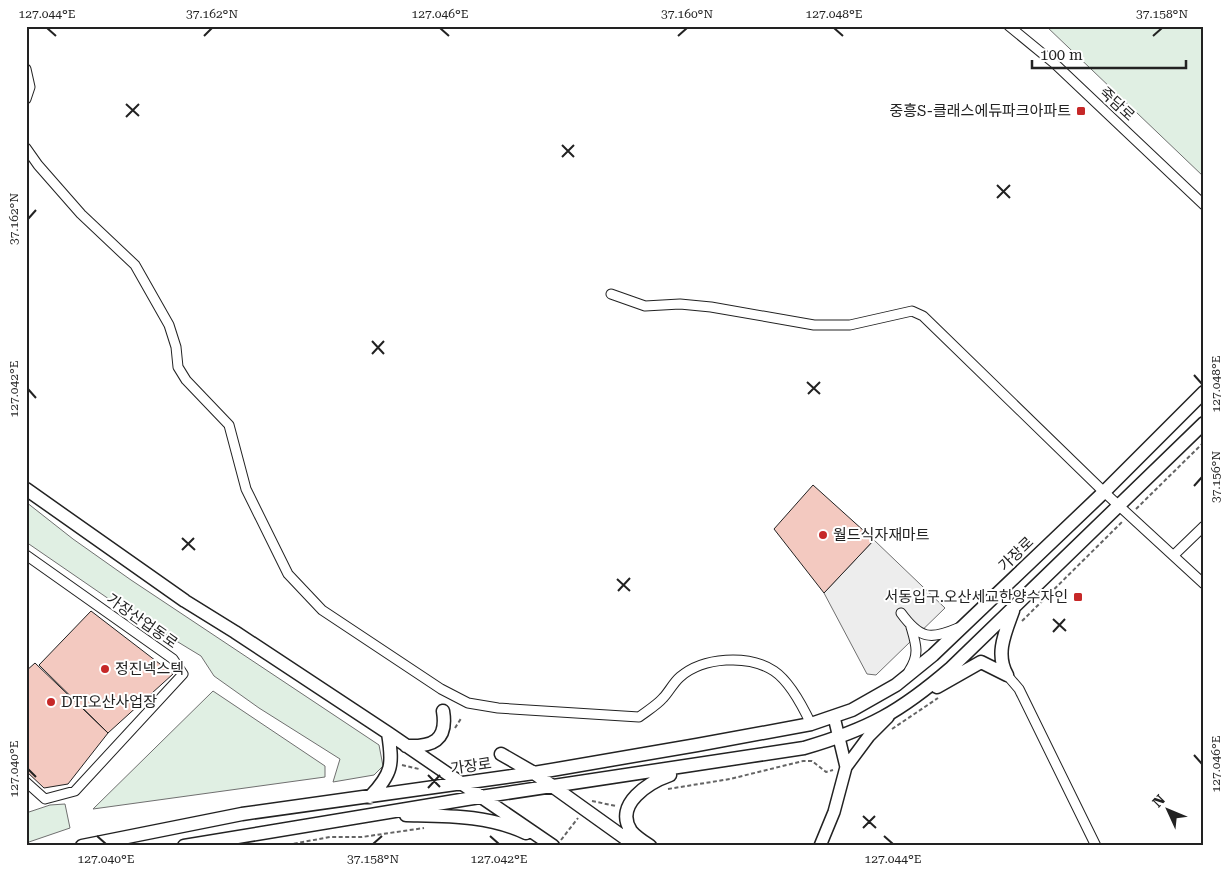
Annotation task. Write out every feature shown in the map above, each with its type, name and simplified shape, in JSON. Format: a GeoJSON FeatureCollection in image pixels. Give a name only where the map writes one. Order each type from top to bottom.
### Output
{"type":"FeatureCollection","features":[{"type":"Feature","properties":{"kind":"main road","name":"가장로"},"geometry":{"type":"LineString","coordinates":[[82,846],[242,814],[534,773],[811,724],[852,710],[896,685],[933,655],[1104,492],[1204,392]]}},
{"type":"Feature","properties":{"kind":"main road"},"geometry":{"type":"LineString","coordinates":[[919,696],[1014,608],[1204,422]]}},
{"type":"Feature","properties":{"kind":"main road"},"geometry":{"type":"LineString","coordinates":[[26,489],[185,601],[388,733],[460,784],[486,796],[553,846]]}},
{"type":"Feature","properties":{"kind":"main road"},"geometry":{"type":"LineString","coordinates":[[1007,675],[1001,665],[1002,641],[1014,608]]}},
{"type":"Feature","properties":{"kind":"main road"},"geometry":{"type":"LineString","coordinates":[[184,846],[486,796],[715,763],[804,748],[840,738],[888,716],[919,696],[981,662],[1007,675]]}},
{"type":"Feature","properties":{"kind":"main road"},"geometry":{"type":"LineString","coordinates":[[406,746],[424,747],[435,741],[444,730],[443,711]]}},
{"type":"Feature","properties":{"kind":"main road"},"geometry":{"type":"LineString","coordinates":[[370,797],[384,782],[392,763],[388,733]]}},
{"type":"Feature","properties":{"kind":"main road"},"geometry":{"type":"LineString","coordinates":[[486,796],[504,778],[506,765],[502,754],[534,773],[636,846]]}},
{"type":"Feature","properties":{"kind":"main road"},"geometry":{"type":"LineString","coordinates":[[650,846],[632,831],[628,822],[629,809],[642,789],[656,780],[715,763]]}},
{"type":"Feature","properties":{"kind":"main road"},"geometry":{"type":"LineString","coordinates":[[373,814],[478,818],[518,829],[553,846]]}},
{"type":"Feature","properties":{"kind":"street","name":"죽담로"},"geometry":{"type":"LineString","coordinates":[[1009,26],[1054,63],[1204,205]]}},
{"type":"Feature","properties":{"kind":"street"},"geometry":{"type":"LineString","coordinates":[[26,69],[30,87],[26,99]]}},
{"type":"Feature","properties":{"kind":"street"},"geometry":{"type":"LineString","coordinates":[[26,148],[38,165],[81,214],[134,265],[169,325],[176,347],[178,366],[186,380],[229,425],[246,489],[288,574],[322,610],[441,689],[468,703],[498,708],[639,717],[662,700],[680,676],[700,666],[726,658],[751,662],[774,671],[799,701],[811,724]]}},
{"type":"Feature","properties":{"kind":"street"},"geometry":{"type":"LineString","coordinates":[[611,294],[645,306],[680,304],[703,306],[814,325],[850,325],[912,311],[923,316],[1104,492],[1204,584]]}},
{"type":"Feature","properties":{"kind":"street"},"geometry":{"type":"LineString","coordinates":[[1174,555],[1204,526]]}},
{"type":"Feature","properties":{"kind":"street","name":"가장산업동로"},"geometry":{"type":"LineString","coordinates":[[26,556],[173,659],[183,674],[76,791],[45,799],[26,782]]}},
{"type":"Feature","properties":{"kind":"street"},"geometry":{"type":"LineString","coordinates":[[901,613],[918,632],[934,636],[963,626]]}},
{"type":"Feature","properties":{"kind":"street"},"geometry":{"type":"LineString","coordinates":[[896,685],[916,661],[918,650],[911,626]]}},
{"type":"Feature","properties":{"kind":"street"},"geometry":{"type":"LineString","coordinates":[[1007,675],[1019,690],[1096,846]]}},
{"type":"Feature","properties":{"kind":"street"},"geometry":{"type":"LineString","coordinates":[[820,846],[834,812],[846,766],[888,716]]}},
{"type":"Feature","properties":{"kind":"street"},"geometry":{"type":"LineString","coordinates":[[834,717],[846,766]]}},
{"type":"Feature","properties":{"kind":"path"},"geometry":{"type":"LineString","coordinates":[[1016,627],[1204,442]]}},
{"type":"Feature","properties":{"kind":"path"},"geometry":{"type":"LineString","coordinates":[[886,734],[942,695]]}},
{"type":"Feature","properties":{"kind":"path"},"geometry":{"type":"LineString","coordinates":[[665,790],[730,779],[802,761],[812,761],[826,772]]}},
{"type":"Feature","properties":{"kind":"path"},"geometry":{"type":"LineString","coordinates":[[392,763],[424,770]]}},
{"type":"Feature","properties":{"kind":"path"},"geometry":{"type":"LineString","coordinates":[[553,846],[592,800],[629,809]]}},
{"type":"Feature","properties":{"kind":"path"},"geometry":{"type":"LineString","coordinates":[[281,846],[330,837],[362,837],[425,827]]}},
{"type":"Feature","properties":{"kind":"green space"},"geometry":{"type":"Polygon","coordinates":[[[1046,26],[1204,26],[1204,177],[1046,26]]]}},
{"type":"Feature","properties":{"kind":"green space"},"geometry":{"type":"Polygon","coordinates":[[[26,502],[73,539],[131,580],[379,745],[383,766],[374,775],[333,782],[340,759],[259,708],[214,676],[201,656],[122,608],[26,542],[26,502]]]}},
{"type":"Feature","properties":{"kind":"green space"},"geometry":{"type":"Polygon","coordinates":[[[213,691],[325,766],[325,777],[93,809],[213,691]]]}},
{"type":"Feature","properties":{"kind":"green space"},"geometry":{"type":"Polygon","coordinates":[[[65,804],[70,828],[26,843],[26,813],[50,805],[65,804]]]}},
{"type":"Feature","properties":{"kind":"shaded area"},"geometry":{"type":"Polygon","coordinates":[[[874,540],[945,608],[876,675],[867,674],[824,593],[874,540]]]}},
{"type":"Feature","properties":{"kind":"building","name":"월드식자재마트"},"geometry":{"type":"Polygon","coordinates":[[[813,485],[874,540],[824,593],[774,529],[813,485]]]}},
{"type":"Feature","properties":{"kind":"building","name":"정진넥스텍"},"geometry":{"type":"Polygon","coordinates":[[[91,611],[173,674],[108,733],[39,665],[91,611]]]}},
{"type":"Feature","properties":{"kind":"building","name":"DTI오산사업장"},"geometry":{"type":"Polygon","coordinates":[[[35,663],[108,733],[68,784],[44,788],[26,771],[26,671],[35,663]]]}},
{"type":"Feature","properties":{"kind":"place","name":"중흥S-클래스에듀파크아파트"},"geometry":{"type":"Point","coordinates":[1081,111]}},
{"type":"Feature","properties":{"kind":"place","name":"월드식자재마트"},"geometry":{"type":"Point","coordinates":[823,535]}},
{"type":"Feature","properties":{"kind":"place","name":"서동입구.오산세교한양수자인"},"geometry":{"type":"Point","coordinates":[1078,597]}},
{"type":"Feature","properties":{"kind":"place","name":"정진넥스텍"},"geometry":{"type":"Point","coordinates":[105,669]}},
{"type":"Feature","properties":{"kind":"place","name":"DTI오산사업장"},"geometry":{"type":"Point","coordinates":[51,702]}}]}
